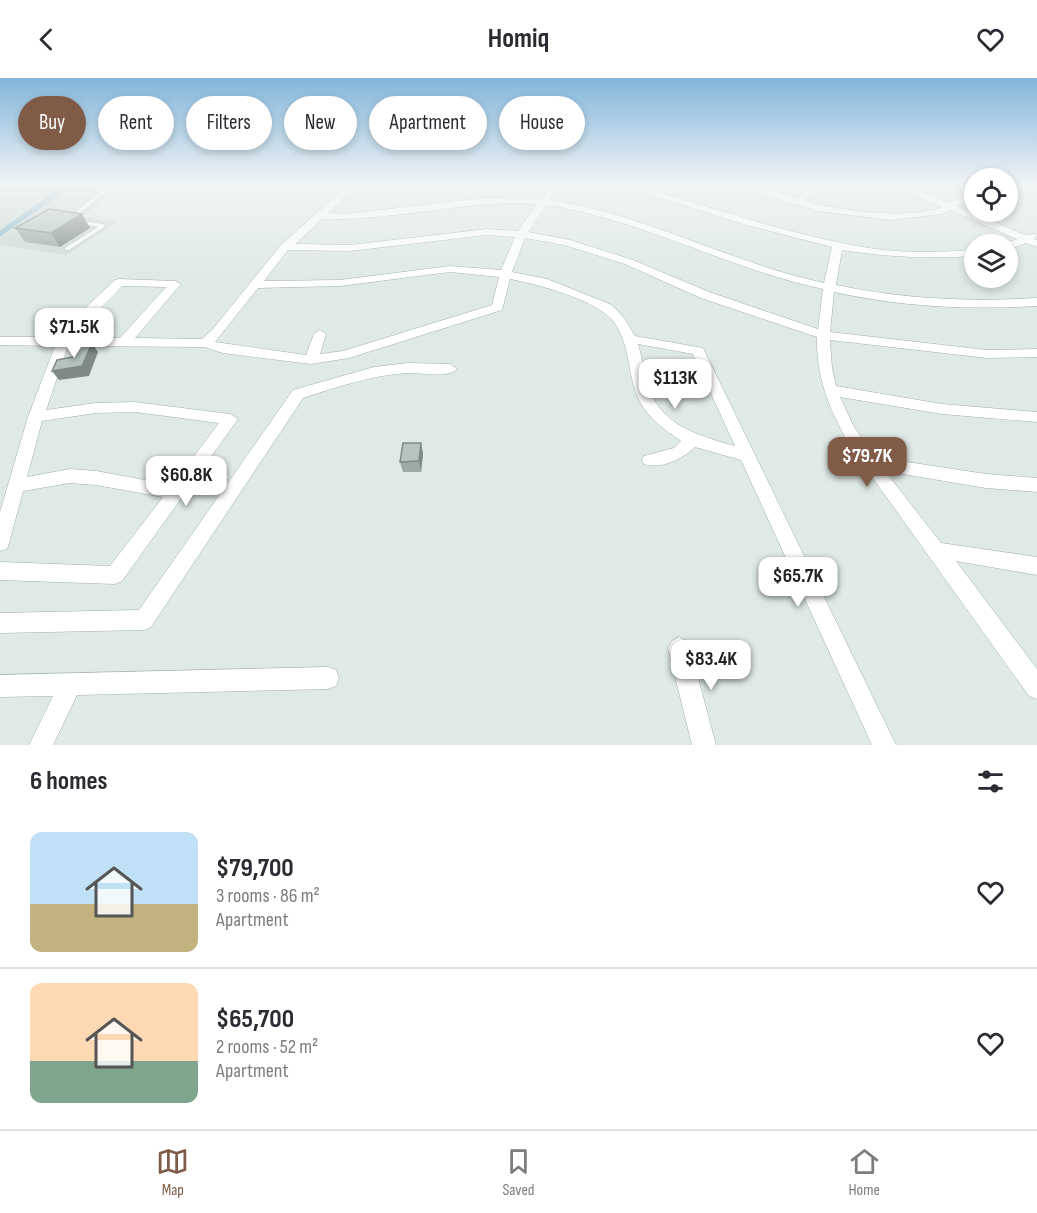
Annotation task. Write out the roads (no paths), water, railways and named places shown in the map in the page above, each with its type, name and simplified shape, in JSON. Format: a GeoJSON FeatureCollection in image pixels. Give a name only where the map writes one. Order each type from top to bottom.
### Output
{"type":"FeatureCollection","features":[{"type":"Feature","properties":{"kind":"street"},"geometry":{"type":"LineString","coordinates":[[205,343],[217,333],[285,247],[319,216]]}},
{"type":"Feature","properties":{"kind":"street"},"geometry":{"type":"LineString","coordinates":[[322,216],[354,216]]}},
{"type":"Feature","properties":{"kind":"street"},"geometry":{"type":"LineString","coordinates":[[0,341],[205,343],[223,349],[311,360],[344,355],[424,328],[498,307],[506,273],[521,234],[535,216]]}},
{"type":"Feature","properties":{"kind":"street"},"geometry":{"type":"LineString","coordinates":[[601,216],[744,264],[830,288],[924,302],[972,305],[1037,302]]}},
{"type":"Feature","properties":{"kind":"street"},"geometry":{"type":"LineString","coordinates":[[726,216],[837,247],[906,255],[964,255]]}},
{"type":"Feature","properties":{"kind":"street"},"geometry":{"type":"LineString","coordinates":[[879,216],[905,216]]}},
{"type":"Feature","properties":{"kind":"street"},"geometry":{"type":"LineString","coordinates":[[973,216],[1032,241],[1037,233]]}},
{"type":"Feature","properties":{"kind":"street"},"geometry":{"type":"LineString","coordinates":[[285,247],[350,248],[487,232],[521,234],[566,242],[629,262],[705,296],[824,334],[987,354],[1037,353]]}},
{"type":"Feature","properties":{"kind":"street"},"geometry":{"type":"LineString","coordinates":[[837,247],[824,334],[825,367],[842,417],[869,462],[1033,677]]}},
{"type":"Feature","properties":{"kind":"street"},"geometry":{"type":"LineString","coordinates":[[255,285],[340,283],[450,269],[506,273],[543,281],[608,308],[620,321],[630,339],[650,406],[665,423],[692,440],[746,455]]}},
{"type":"Feature","properties":{"kind":"street"},"geometry":{"type":"LineString","coordinates":[[0,543],[36,417],[63,340],[72,328],[119,282],[175,284],[125,341]]}},
{"type":"Feature","properties":{"kind":"street"},"geometry":{"type":"LineString","coordinates":[[311,360],[320,334]]}},
{"type":"Feature","properties":{"kind":"street"},"geometry":{"type":"LineString","coordinates":[[630,339],[698,351],[884,745]]}},
{"type":"Feature","properties":{"kind":"street"},"geometry":{"type":"LineString","coordinates":[[0,622],[144,620],[298,394],[374,372],[408,368],[450,369]]}},
{"type":"Feature","properties":{"kind":"street"},"geometry":{"type":"LineString","coordinates":[[831,390],[942,409],[1037,417]]}},
{"type":"Feature","properties":{"kind":"street"},"geometry":{"type":"LineString","coordinates":[[0,571],[115,575],[230,419],[135,407],[96,408],[36,417]]}},
{"type":"Feature","properties":{"kind":"street"},"geometry":{"type":"LineString","coordinates":[[650,460],[679,453],[692,440]]}},
{"type":"Feature","properties":{"kind":"street"},"geometry":{"type":"LineString","coordinates":[[869,462],[986,481],[1037,486]]}},
{"type":"Feature","properties":{"kind":"street"},"geometry":{"type":"LineString","coordinates":[[16,486],[70,476],[96,478],[175,492]]}},
{"type":"Feature","properties":{"kind":"street"},"geometry":{"type":"LineString","coordinates":[[935,550],[1037,566]]}},
{"type":"Feature","properties":{"kind":"street"},"geometry":{"type":"LineString","coordinates":[[679,648],[704,745]]}},
{"type":"Feature","properties":{"kind":"street"},"geometry":{"type":"LineString","coordinates":[[0,686],[328,678]]}},
{"type":"Feature","properties":{"kind":"street"},"geometry":{"type":"LineString","coordinates":[[41,745],[70,684]]}},
{"type":"Feature","properties":{"kind":"lane"},"geometry":{"type":"LineString","coordinates":[[67,249],[103,226],[68,221],[74,216]]}},
{"type":"Feature","properties":{"kind":"waterway"},"geometry":{"type":"LineString","coordinates":[[0,234],[26,216]]}}]}
